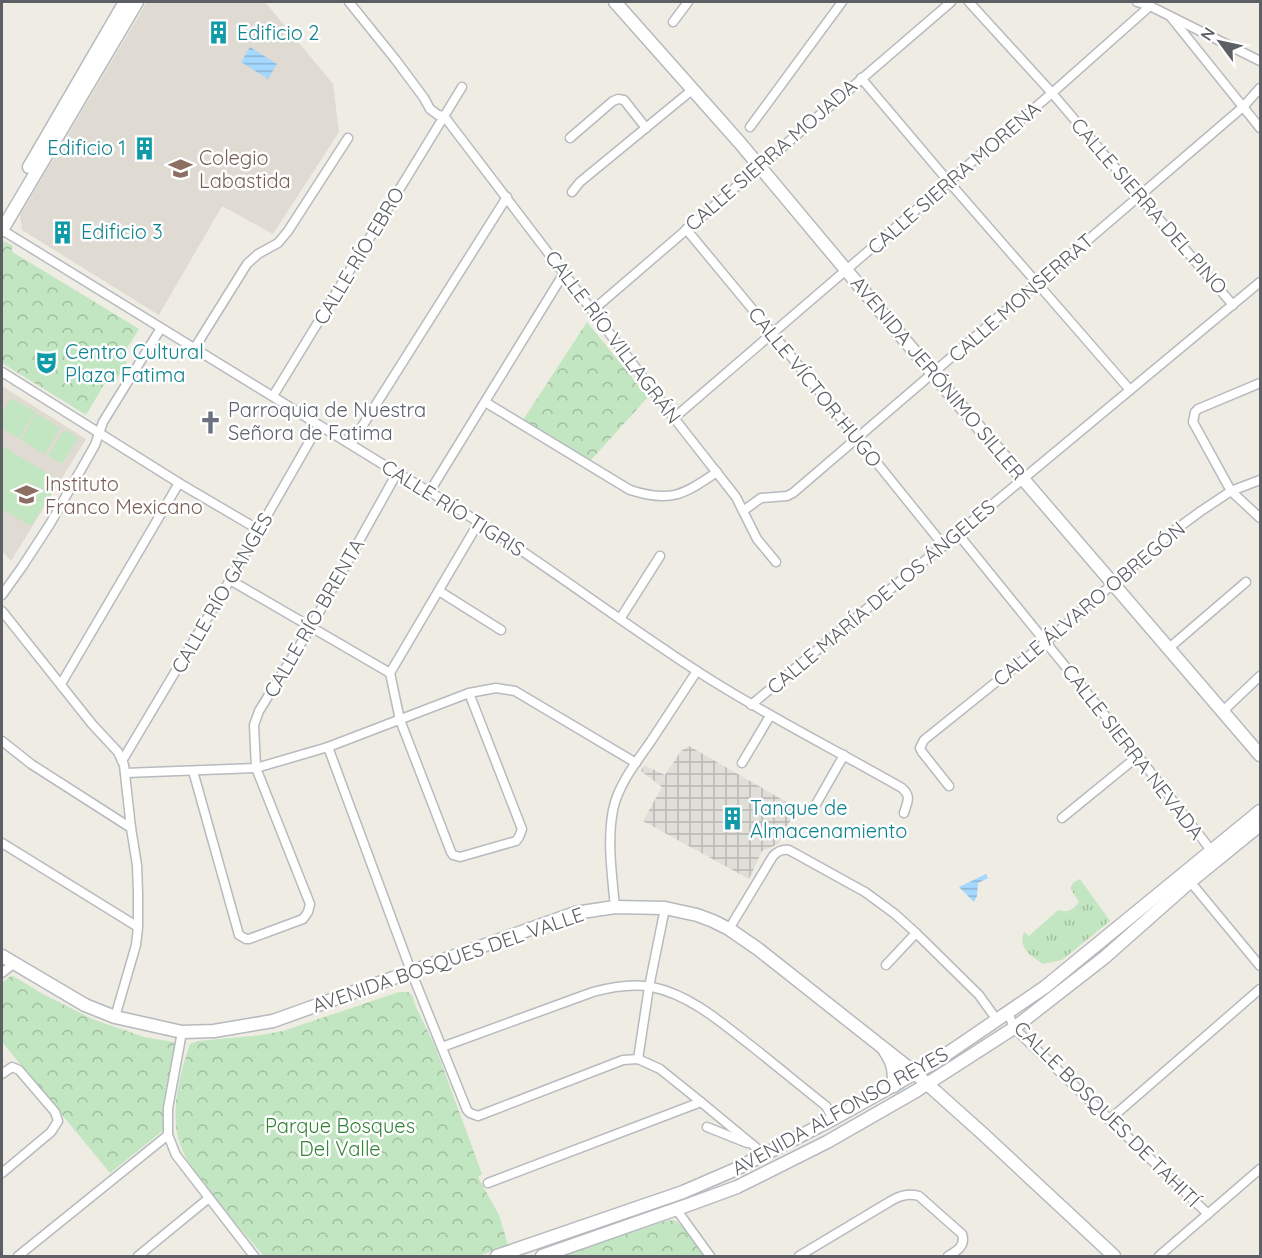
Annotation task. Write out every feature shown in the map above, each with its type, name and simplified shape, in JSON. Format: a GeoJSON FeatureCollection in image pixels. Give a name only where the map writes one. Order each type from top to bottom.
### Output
{"type":"FeatureCollection","features":[{"type":"Feature","properties":{"kind":"main road"},"geometry":{"type":"LineString","coordinates":[[2,215],[125,2]]}},
{"type":"Feature","properties":{"kind":"main road"},"geometry":{"type":"LineString","coordinates":[[2,230],[137,2]]}},
{"type":"Feature","properties":{"kind":"main road","name":"AVENIDA JERÓNIMO SILLER"},"geometry":{"type":"LineString","coordinates":[[615,2],[759,166],[933,374],[1260,755]]}},
{"type":"Feature","properties":{"kind":"main road","name":"AVENIDA ALFONSO REYES"},"geometry":{"type":"LineString","coordinates":[[1215,855],[1260,811]]}},
{"type":"Feature","properties":{"kind":"main road","name":"AVENIDA ALFONSO REYES"},"geometry":{"type":"LineString","coordinates":[[497,1257],[683,1192],[734,1170],[760,1151],[833,1119],[894,1086],[935,1062],[1046,987],[1215,855],[1260,825]]}},
{"type":"Feature","properties":{"kind":"main road","name":"AVENIDA ALFONSO REYES"},"geometry":{"type":"LineString","coordinates":[[542,1257],[737,1186],[827,1142],[906,1097],[1014,1028],[1105,957],[1187,877]]}},
{"type":"Feature","properties":{"kind":"main road","name":"AVENIDA BOSQUES DEL VALLE"},"geometry":{"type":"LineString","coordinates":[[2,956],[86,1005],[116,1017],[182,1032],[214,1031],[273,1021],[562,917],[591,910],[615,907],[665,908],[697,915],[729,929],[758,949],[915,1073],[982,1133],[1107,1255]]}},
{"type":"Feature","properties":{"kind":"main road"},"geometry":{"type":"LineString","coordinates":[[881,1045],[894,1070],[894,1086]]}},
{"type":"Feature","properties":{"kind":"main road"},"geometry":{"type":"LineString","coordinates":[[906,1097],[929,1098],[949,1104]]}},
{"type":"Feature","properties":{"kind":"street","name":"CALLE RÍO VILLAGRÁN"},"geometry":{"type":"LineString","coordinates":[[349,2],[395,59],[424,98],[430,110],[444,116],[717,472],[736,497],[757,539],[776,562]]}},
{"type":"Feature","properties":{"kind":"street"},"geometry":{"type":"LineString","coordinates":[[673,22],[688,2]]}},
{"type":"Feature","properties":{"kind":"street"},"geometry":{"type":"LineString","coordinates":[[750,127],[842,2]]}},
{"type":"Feature","properties":{"kind":"street","name":"CALLE SIERRA MOJADA"},"geometry":{"type":"LineString","coordinates":[[593,310],[951,2]]}},
{"type":"Feature","properties":{"kind":"street","name":"CALLE SIERRA DEL PINO"},"geometry":{"type":"LineString","coordinates":[[969,2],[1053,93],[1233,304]]}},
{"type":"Feature","properties":{"kind":"street"},"geometry":{"type":"LineString","coordinates":[[1137,2],[1150,6],[1260,61]]}},
{"type":"Feature","properties":{"kind":"street","name":"CALLE SIERRA MORENA"},"geometry":{"type":"LineString","coordinates":[[674,418],[1053,93],[1150,6]]}},
{"type":"Feature","properties":{"kind":"street"},"geometry":{"type":"LineString","coordinates":[[1170,16],[1260,128]]}},
{"type":"Feature","properties":{"kind":"street"},"geometry":{"type":"LineString","coordinates":[[861,78],[1130,390]]}},
{"type":"Feature","properties":{"kind":"street","name":"CALLE RÍO EBRO"},"geometry":{"type":"LineString","coordinates":[[273,396],[462,87]]}},
{"type":"Feature","properties":{"kind":"street","name":"CALLE MONSERRAT"},"geometry":{"type":"LineString","coordinates":[[743,511],[761,498],[790,495],[1243,108],[1260,88]]}},
{"type":"Feature","properties":{"kind":"street"},"geometry":{"type":"LineString","coordinates":[[572,192],[692,90]]}},
{"type":"Feature","properties":{"kind":"street"},"geometry":{"type":"LineString","coordinates":[[570,138],[618,99],[624,100],[646,128]]}},
{"type":"Feature","properties":{"kind":"street"},"geometry":{"type":"LineString","coordinates":[[194,349],[246,264],[278,243],[288,231],[348,138]]}},
{"type":"Feature","properties":{"kind":"street"},"geometry":{"type":"LineString","coordinates":[[351,444],[507,197]]}},
{"type":"Feature","properties":{"kind":"street","name":"CALLE VÍCTOR HUGO"},"geometry":{"type":"LineString","coordinates":[[686,229],[944,546]]}},
{"type":"Feature","properties":{"kind":"street","name":"CALLE RÍO TIGRIS"},"geometry":{"type":"LineString","coordinates":[[2,230],[480,522],[697,671],[751,705],[902,788],[909,797],[904,813]]}},
{"type":"Feature","properties":{"kind":"street"},"geometry":{"type":"LineString","coordinates":[[430,491],[564,273]]}},
{"type":"Feature","properties":{"kind":"street","name":"CALLE MARÍA DE LOS ÁNGELES"},"geometry":{"type":"LineString","coordinates":[[751,705],[1260,282]]}},
{"type":"Feature","properties":{"kind":"street"},"geometry":{"type":"LineString","coordinates":[[2,595],[50,524],[95,445],[103,423],[160,328]]}},
{"type":"Feature","properties":{"kind":"street"},"geometry":{"type":"LineString","coordinates":[[2,372],[179,483],[259,530]]}},
{"type":"Feature","properties":{"kind":"street"},"geometry":{"type":"LineString","coordinates":[[1260,383],[1198,409],[1193,417],[1194,424],[1231,491],[1260,518]]}},
{"type":"Feature","properties":{"kind":"street"},"geometry":{"type":"LineString","coordinates":[[485,402],[630,490],[643,494],[657,496],[680,494],[692,489],[717,472]]}},
{"type":"Feature","properties":{"kind":"street","name":"CALLE RÍO GANGES"},"geometry":{"type":"LineString","coordinates":[[122,761],[319,425]]}},
{"type":"Feature","properties":{"kind":"street","name":"CALLE RÍO BRENTA"},"geometry":{"type":"LineString","coordinates":[[193,771],[237,931],[242,937],[249,939],[303,920],[310,904],[256,768],[254,731],[256,718],[311,627],[397,473]]}},
{"type":"Feature","properties":{"kind":"street","name":"CALLE ÁLVARO OBREGÓN"},"geometry":{"type":"LineString","coordinates":[[950,786],[922,752],[920,748],[924,740],[1046,642],[1171,533],[1231,491],[1260,480]]}},
{"type":"Feature","properties":{"kind":"street"},"geometry":{"type":"LineString","coordinates":[[61,684],[179,483]]}},
{"type":"Feature","properties":{"kind":"street"},"geometry":{"type":"LineString","coordinates":[[469,693],[521,826],[521,833],[516,841],[460,857],[453,855],[400,720],[390,673],[480,522]]}},
{"type":"Feature","properties":{"kind":"street","name":"CALLE SIERRA NEVADA"},"geometry":{"type":"LineString","coordinates":[[958,534],[1215,855]]}},
{"type":"Feature","properties":{"kind":"street"},"geometry":{"type":"LineString","coordinates":[[620,619],[660,556]]}},
{"type":"Feature","properties":{"kind":"street"},"geometry":{"type":"LineString","coordinates":[[230,580],[390,673]]}},
{"type":"Feature","properties":{"kind":"street"},"geometry":{"type":"LineString","coordinates":[[1169,648],[1246,582]]}},
{"type":"Feature","properties":{"kind":"street"},"geometry":{"type":"LineString","coordinates":[[439,591],[501,630]]}},
{"type":"Feature","properties":{"kind":"street"},"geometry":{"type":"LineString","coordinates":[[2,611],[92,724],[118,752],[122,761],[137,865],[138,927],[134,954],[116,1017]]}},
{"type":"Feature","properties":{"kind":"street"},"geometry":{"type":"LineString","coordinates":[[615,907],[611,863],[611,829],[614,808],[621,789],[636,763],[697,671]]}},
{"type":"Feature","properties":{"kind":"street"},"geometry":{"type":"LineString","coordinates":[[1222,712],[1260,676]]}},
{"type":"Feature","properties":{"kind":"street"},"geometry":{"type":"LineString","coordinates":[[125,773],[256,768],[328,747],[469,693],[496,688],[515,691],[636,763]]}},
{"type":"Feature","properties":{"kind":"street"},"geometry":{"type":"LineString","coordinates":[[742,764],[770,716]]}},
{"type":"Feature","properties":{"kind":"street"},"geometry":{"type":"LineString","coordinates":[[2,741],[31,764],[131,828]]}},
{"type":"Feature","properties":{"kind":"street"},"geometry":{"type":"LineString","coordinates":[[328,747],[411,971],[470,1113],[478,1116],[624,1060],[638,1059],[660,1069],[760,1151]]}},
{"type":"Feature","properties":{"kind":"street"},"geometry":{"type":"LineString","coordinates":[[815,806],[844,755]]}},
{"type":"Feature","properties":{"kind":"street"},"geometry":{"type":"LineString","coordinates":[[1062,818],[1138,756]]}},
{"type":"Feature","properties":{"kind":"street"},"geometry":{"type":"LineString","coordinates":[[2,843],[138,927]]}},
{"type":"Feature","properties":{"kind":"street","name":"CALLE BOSQUES DE TAHITÍ"},"geometry":{"type":"LineString","coordinates":[[729,929],[773,856],[783,849],[789,850],[865,892],[895,914],[979,995],[997,1020]]}},
{"type":"Feature","properties":{"kind":"street"},"geometry":{"type":"LineString","coordinates":[[1187,877],[1260,966]]}},
{"type":"Feature","properties":{"kind":"street"},"geometry":{"type":"LineString","coordinates":[[638,1059],[649,987],[665,908]]}},
{"type":"Feature","properties":{"kind":"street"},"geometry":{"type":"LineString","coordinates":[[886,965],[916,933]]}},
{"type":"Feature","properties":{"kind":"street"},"geometry":{"type":"LineString","coordinates":[[2,974],[13,964]]}},
{"type":"Feature","properties":{"kind":"street"},"geometry":{"type":"LineString","coordinates":[[442,1047],[609,987],[649,987],[684,999],[715,1018],[826,1106],[833,1119]]}},
{"type":"Feature","properties":{"kind":"street"},"geometry":{"type":"LineString","coordinates":[[1109,1120],[1260,989]]}},
{"type":"Feature","properties":{"kind":"street","name":"CALLE BOSQUES DE TAHITÍ"},"geometry":{"type":"LineString","coordinates":[[1008,1012],[1014,1028],[1208,1214]]}},
{"type":"Feature","properties":{"kind":"street"},"geometry":{"type":"LineString","coordinates":[[182,1032],[168,1108],[168,1135],[176,1155],[254,1257]]}},
{"type":"Feature","properties":{"kind":"street"},"geometry":{"type":"LineString","coordinates":[[2,1074],[12,1068],[18,1070],[55,1112],[58,1121],[51,1132],[2,1173]]}},
{"type":"Feature","properties":{"kind":"street"},"geometry":{"type":"LineString","coordinates":[[489,1183],[701,1102]]}},
{"type":"Feature","properties":{"kind":"street"},"geometry":{"type":"LineString","coordinates":[[707,1127],[760,1151]]}},
{"type":"Feature","properties":{"kind":"street"},"geometry":{"type":"LineString","coordinates":[[18,1257],[168,1135]]}},
{"type":"Feature","properties":{"kind":"street"},"geometry":{"type":"LineString","coordinates":[[1159,1257],[1260,1169]]}},
{"type":"Feature","properties":{"kind":"street"},"geometry":{"type":"LineString","coordinates":[[799,1257],[889,1202],[912,1194],[919,1196],[962,1234],[961,1248],[948,1257]]}},
{"type":"Feature","properties":{"kind":"street"},"geometry":{"type":"LineString","coordinates":[[138,1257],[209,1198]]}},
{"type":"Feature","properties":{"kind":"street"},"geometry":{"type":"LineString","coordinates":[[676,1209],[710,1257]]}},
{"type":"Feature","properties":{"kind":"shaded area","name":"Colegio Labastida"},"geometry":{"type":"Polygon","coordinates":[[[147,2],[265,2],[333,84],[339,132],[273,234],[222,206],[159,315],[22,230],[20,215],[147,2]]]}},
{"type":"Feature","properties":{"kind":"shaded area","name":"Instituto Franco Mexicano"},"geometry":{"type":"Polygon","coordinates":[[[2,386],[86,439],[11,561],[2,551],[2,386]]]}},
{"type":"Feature","properties":{"kind":"shaded area"},"geometry":{"type":"Polygon","coordinates":[[[689,746],[797,808],[778,844],[762,851],[749,879],[643,821],[662,787],[641,771],[644,765],[665,775],[681,751],[689,746]]]}},
{"type":"Feature","properties":{"kind":"green space"},"geometry":{"type":"Polygon","coordinates":[[[4,241],[13,246],[11,251],[139,329],[121,358],[127,362],[115,382],[108,378],[86,415],[2,363],[2,246],[4,241]]]}},
{"type":"Feature","properties":{"kind":"green space"},"geometry":{"type":"Polygon","coordinates":[[[587,322],[648,397],[590,461],[523,420],[587,322]]]}},
{"type":"Feature","properties":{"kind":"green space"},"geometry":{"type":"Polygon","coordinates":[[[11,398],[35,412],[19,439],[2,428],[2,413],[11,398]]]}},
{"type":"Feature","properties":{"kind":"green space"},"geometry":{"type":"Polygon","coordinates":[[[36,413],[60,428],[45,454],[21,440],[36,413]]]}},
{"type":"Feature","properties":{"kind":"green space"},"geometry":{"type":"Polygon","coordinates":[[[64,430],[78,438],[62,464],[48,455],[64,430]]]}},
{"type":"Feature","properties":{"kind":"green space"},"geometry":{"type":"Polygon","coordinates":[[[2,446],[59,480],[31,526],[2,509],[2,446]]]}},
{"type":"Feature","properties":{"kind":"green space"},"geometry":{"type":"Polygon","coordinates":[[[1080,879],[1110,921],[1062,960],[1043,964],[1026,951],[1023,942],[1024,932],[1029,936],[1058,910],[1067,911],[1075,907],[1079,902],[1070,888],[1080,879]]]}},
{"type":"Feature","properties":{"kind":"green space"},"geometry":{"type":"Polygon","coordinates":[[[13,976],[92,1019],[144,1037],[173,1042],[177,1045],[165,1129],[110,1173],[2,1042],[2,983],[13,976]]]}},
{"type":"Feature","properties":{"kind":"green space","name":"Parque Bosques Del Valle"},"geometry":{"type":"Polygon","coordinates":[[[399,992],[408,992],[412,995],[435,1046],[482,1174],[478,1177],[499,1215],[508,1245],[479,1256],[264,1256],[198,1176],[188,1162],[178,1138],[176,1102],[190,1044],[198,1041],[283,1031],[399,992]]]}},
{"type":"Feature","properties":{"kind":"green space"},"geometry":{"type":"Polygon","coordinates":[[[673,1220],[687,1231],[706,1256],[561,1256],[666,1221],[673,1220]]]}},
{"type":"Feature","properties":{"kind":"water"},"geometry":{"type":"Polygon","coordinates":[[[250,47],[277,64],[268,79],[241,62],[250,47]]]}},
{"type":"Feature","properties":{"kind":"water"},"geometry":{"type":"Polygon","coordinates":[[[986,874],[988,878],[978,883],[974,902],[959,887],[986,874]]]}},
{"type":"Feature","properties":{"kind":"waterway"},"geometry":{"type":"LineString","coordinates":[[882,1098],[903,1088]]}},
{"type":"Feature","properties":{"kind":"place","name":"Edificio 2"},"geometry":{"type":"Point","coordinates":[219,33]}},
{"type":"Feature","properties":{"kind":"place","name":"Edificio 1"},"geometry":{"type":"Point","coordinates":[144,148]}},
{"type":"Feature","properties":{"kind":"place","name":"Colegio Labastida"},"geometry":{"type":"Point","coordinates":[181,169]}},
{"type":"Feature","properties":{"kind":"place","name":"Edificio 3"},"geometry":{"type":"Point","coordinates":[63,232]}},
{"type":"Feature","properties":{"kind":"place","name":"Centro Cultural Plaza Fatima"},"geometry":{"type":"Point","coordinates":[47,363]}},
{"type":"Feature","properties":{"kind":"place","name":"Parroquia de Nuestra Señora de Fatima"},"geometry":{"type":"Point","coordinates":[210,422]}},
{"type":"Feature","properties":{"kind":"place","name":"Instituto Franco Mexicano"},"geometry":{"type":"Point","coordinates":[27,495]}},
{"type":"Feature","properties":{"kind":"place","name":"Tanque de Almacenamiento"},"geometry":{"type":"Point","coordinates":[732,819]}}]}
